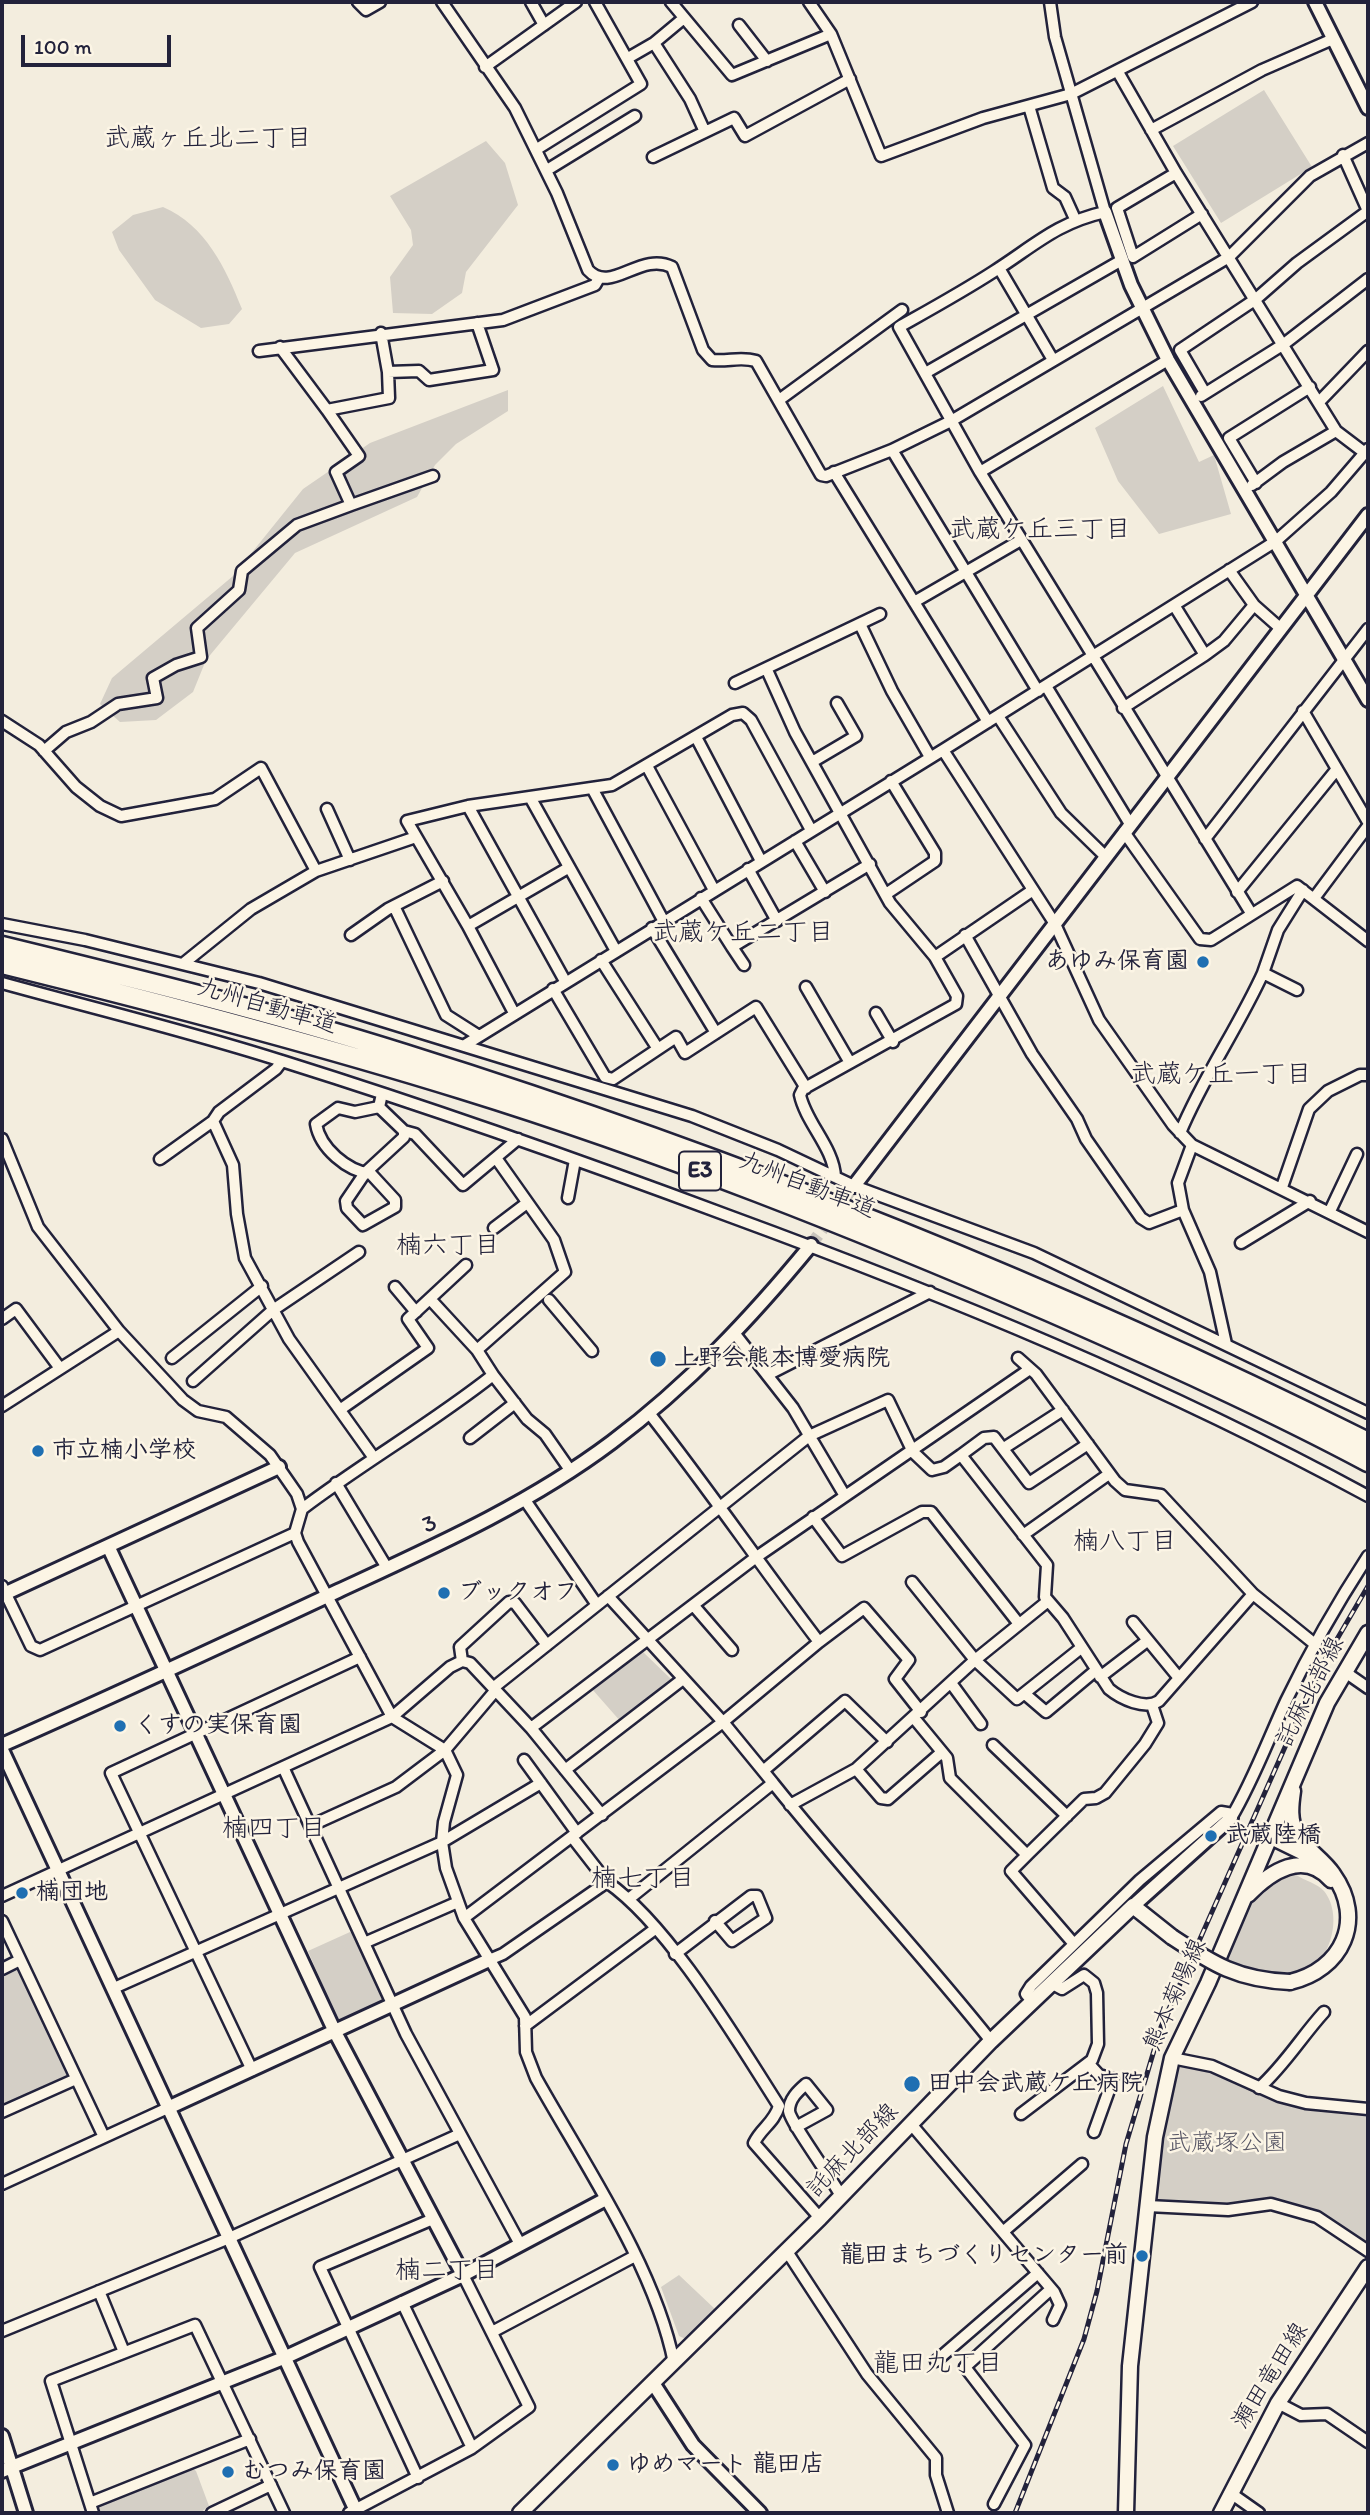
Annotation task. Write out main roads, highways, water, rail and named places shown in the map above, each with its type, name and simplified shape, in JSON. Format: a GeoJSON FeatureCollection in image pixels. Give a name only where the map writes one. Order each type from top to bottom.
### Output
{"type":"FeatureCollection","features":[{"type":"Feature","properties":{"kind":"highway","name":"九州自動車道"},"geometry":{"type":"LineString","coordinates":[[2,946],[216,1000],[402,1053],[729,1163],[1091,1310],[1368,1442]]}},
{"type":"Feature","properties":{"kind":"highway","name":"九州自動車道"},"geometry":{"type":"LineString","coordinates":[[2,964],[204,1013],[464,1089],[720,1178],[969,1277],[1151,1356],[1368,1462]]}},
{"type":"Feature","properties":{"kind":"main road","name":"託麻北部線"},"geometry":{"type":"LineString","coordinates":[[1334,1875],[1308,1855],[1269,1836],[1345,1672],[1368,1633]]}},
{"type":"Feature","properties":{"kind":"main road","name":"託麻北部線"},"geometry":{"type":"LineString","coordinates":[[520,2513],[820,2218],[991,2041],[1133,1906],[1172,1937],[1229,1972],[1252,1979],[1290,1982],[1316,1974],[1336,1955],[1347,1929],[1346,1902],[1334,1875],[1297,1835],[1292,1822],[1296,1773]]}},
{"type":"Feature","properties":{"kind":"main road","name":"熊本菊陽線"},"geometry":{"type":"LineString","coordinates":[[1126,2513],[1130,2366],[1162,2094],[1172,2058],[1269,1836]]}},
{"type":"Feature","properties":{"kind":"main road"},"geometry":{"type":"LineString","coordinates":[[1240,1904],[1276,1870],[1296,1864],[1315,1868],[1326,1875],[1346,1902]]}},
{"type":"Feature","properties":{"kind":"main road","name":"瀬田竜田線"},"geometry":{"type":"LineString","coordinates":[[1221,2513],[1278,2403],[1368,2269]]}},
{"type":"Feature","properties":{"kind":"tunnel"},"geometry":{"type":"LineString","coordinates":[[811,1245],[854,1186]]}},
{"type":"Feature","properties":{"kind":"railway"},"geometry":{"type":"LineString","coordinates":[[1015,2513],[1084,2339],[1097,2291],[1126,2144],[1161,2027],[1326,1658],[1368,1586]]}},
{"type":"Feature","properties":{"kind":"place","name":"あゆみ保育園"},"geometry":{"type":"Point","coordinates":[1203,962]}},
{"type":"Feature","properties":{"kind":"place","name":"上野会熊本博愛病院"},"geometry":{"type":"Point","coordinates":[658,1359]}},
{"type":"Feature","properties":{"kind":"place","name":"市立楠小学校"},"geometry":{"type":"Point","coordinates":[38,1451]}},
{"type":"Feature","properties":{"kind":"place","name":"ブックオフ"},"geometry":{"type":"Point","coordinates":[444,1593]}},
{"type":"Feature","properties":{"kind":"place","name":"くすの実保育園"},"geometry":{"type":"Point","coordinates":[120,1726]}},
{"type":"Feature","properties":{"kind":"place","name":"武蔵陸橋"},"geometry":{"type":"Point","coordinates":[1211,1836]}},
{"type":"Feature","properties":{"kind":"place","name":"楠団地"},"geometry":{"type":"Point","coordinates":[22,1893]}},
{"type":"Feature","properties":{"kind":"place","name":"田中会武蔵ケ丘病院"},"geometry":{"type":"Point","coordinates":[912,2084]}},
{"type":"Feature","properties":{"kind":"place","name":"龍田まちづくりセンター前"},"geometry":{"type":"Point","coordinates":[1142,2256]}},
{"type":"Feature","properties":{"kind":"place","name":"ゆめマート 龍田店"},"geometry":{"type":"Point","coordinates":[613,2465]}},
{"type":"Feature","properties":{"kind":"place","name":"むつみ保育園"},"geometry":{"type":"Point","coordinates":[228,2472]}},
{"type":"Feature","properties":{"kind":"district","name":"武蔵ヶ丘北二丁目"},"geometry":{"type":"Point","coordinates":[208,139]}},
{"type":"Feature","properties":{"kind":"district","name":"武蔵ケ丘三丁目"},"geometry":{"type":"Point","coordinates":[1040,530]}},
{"type":"Feature","properties":{"kind":"district","name":"武蔵ケ丘二丁目"},"geometry":{"type":"Point","coordinates":[743,933]}},
{"type":"Feature","properties":{"kind":"district","name":"武蔵ケ丘一丁目"},"geometry":{"type":"Point","coordinates":[1221,1075]}},
{"type":"Feature","properties":{"kind":"district","name":"楠六丁目"},"geometry":{"type":"Point","coordinates":[448,1246]}},
{"type":"Feature","properties":{"kind":"district","name":"楠八丁目"},"geometry":{"type":"Point","coordinates":[1125,1542]}},
{"type":"Feature","properties":{"kind":"district","name":"楠四丁目"},"geometry":{"type":"Point","coordinates":[274,1829]}},
{"type":"Feature","properties":{"kind":"district","name":"楠七丁目"},"geometry":{"type":"Point","coordinates":[643,1879]}},
{"type":"Feature","properties":{"kind":"district","name":"楠二丁目"},"geometry":{"type":"Point","coordinates":[447,2271]}},
{"type":"Feature","properties":{"kind":"district","name":"龍田九丁目"},"geometry":{"type":"Point","coordinates":[938,2364]}},
{"type":"Feature","properties":{"kind":"park label","name":"武蔵塚公園"},"geometry":{"type":"Point","coordinates":[1227,2144]}}]}
